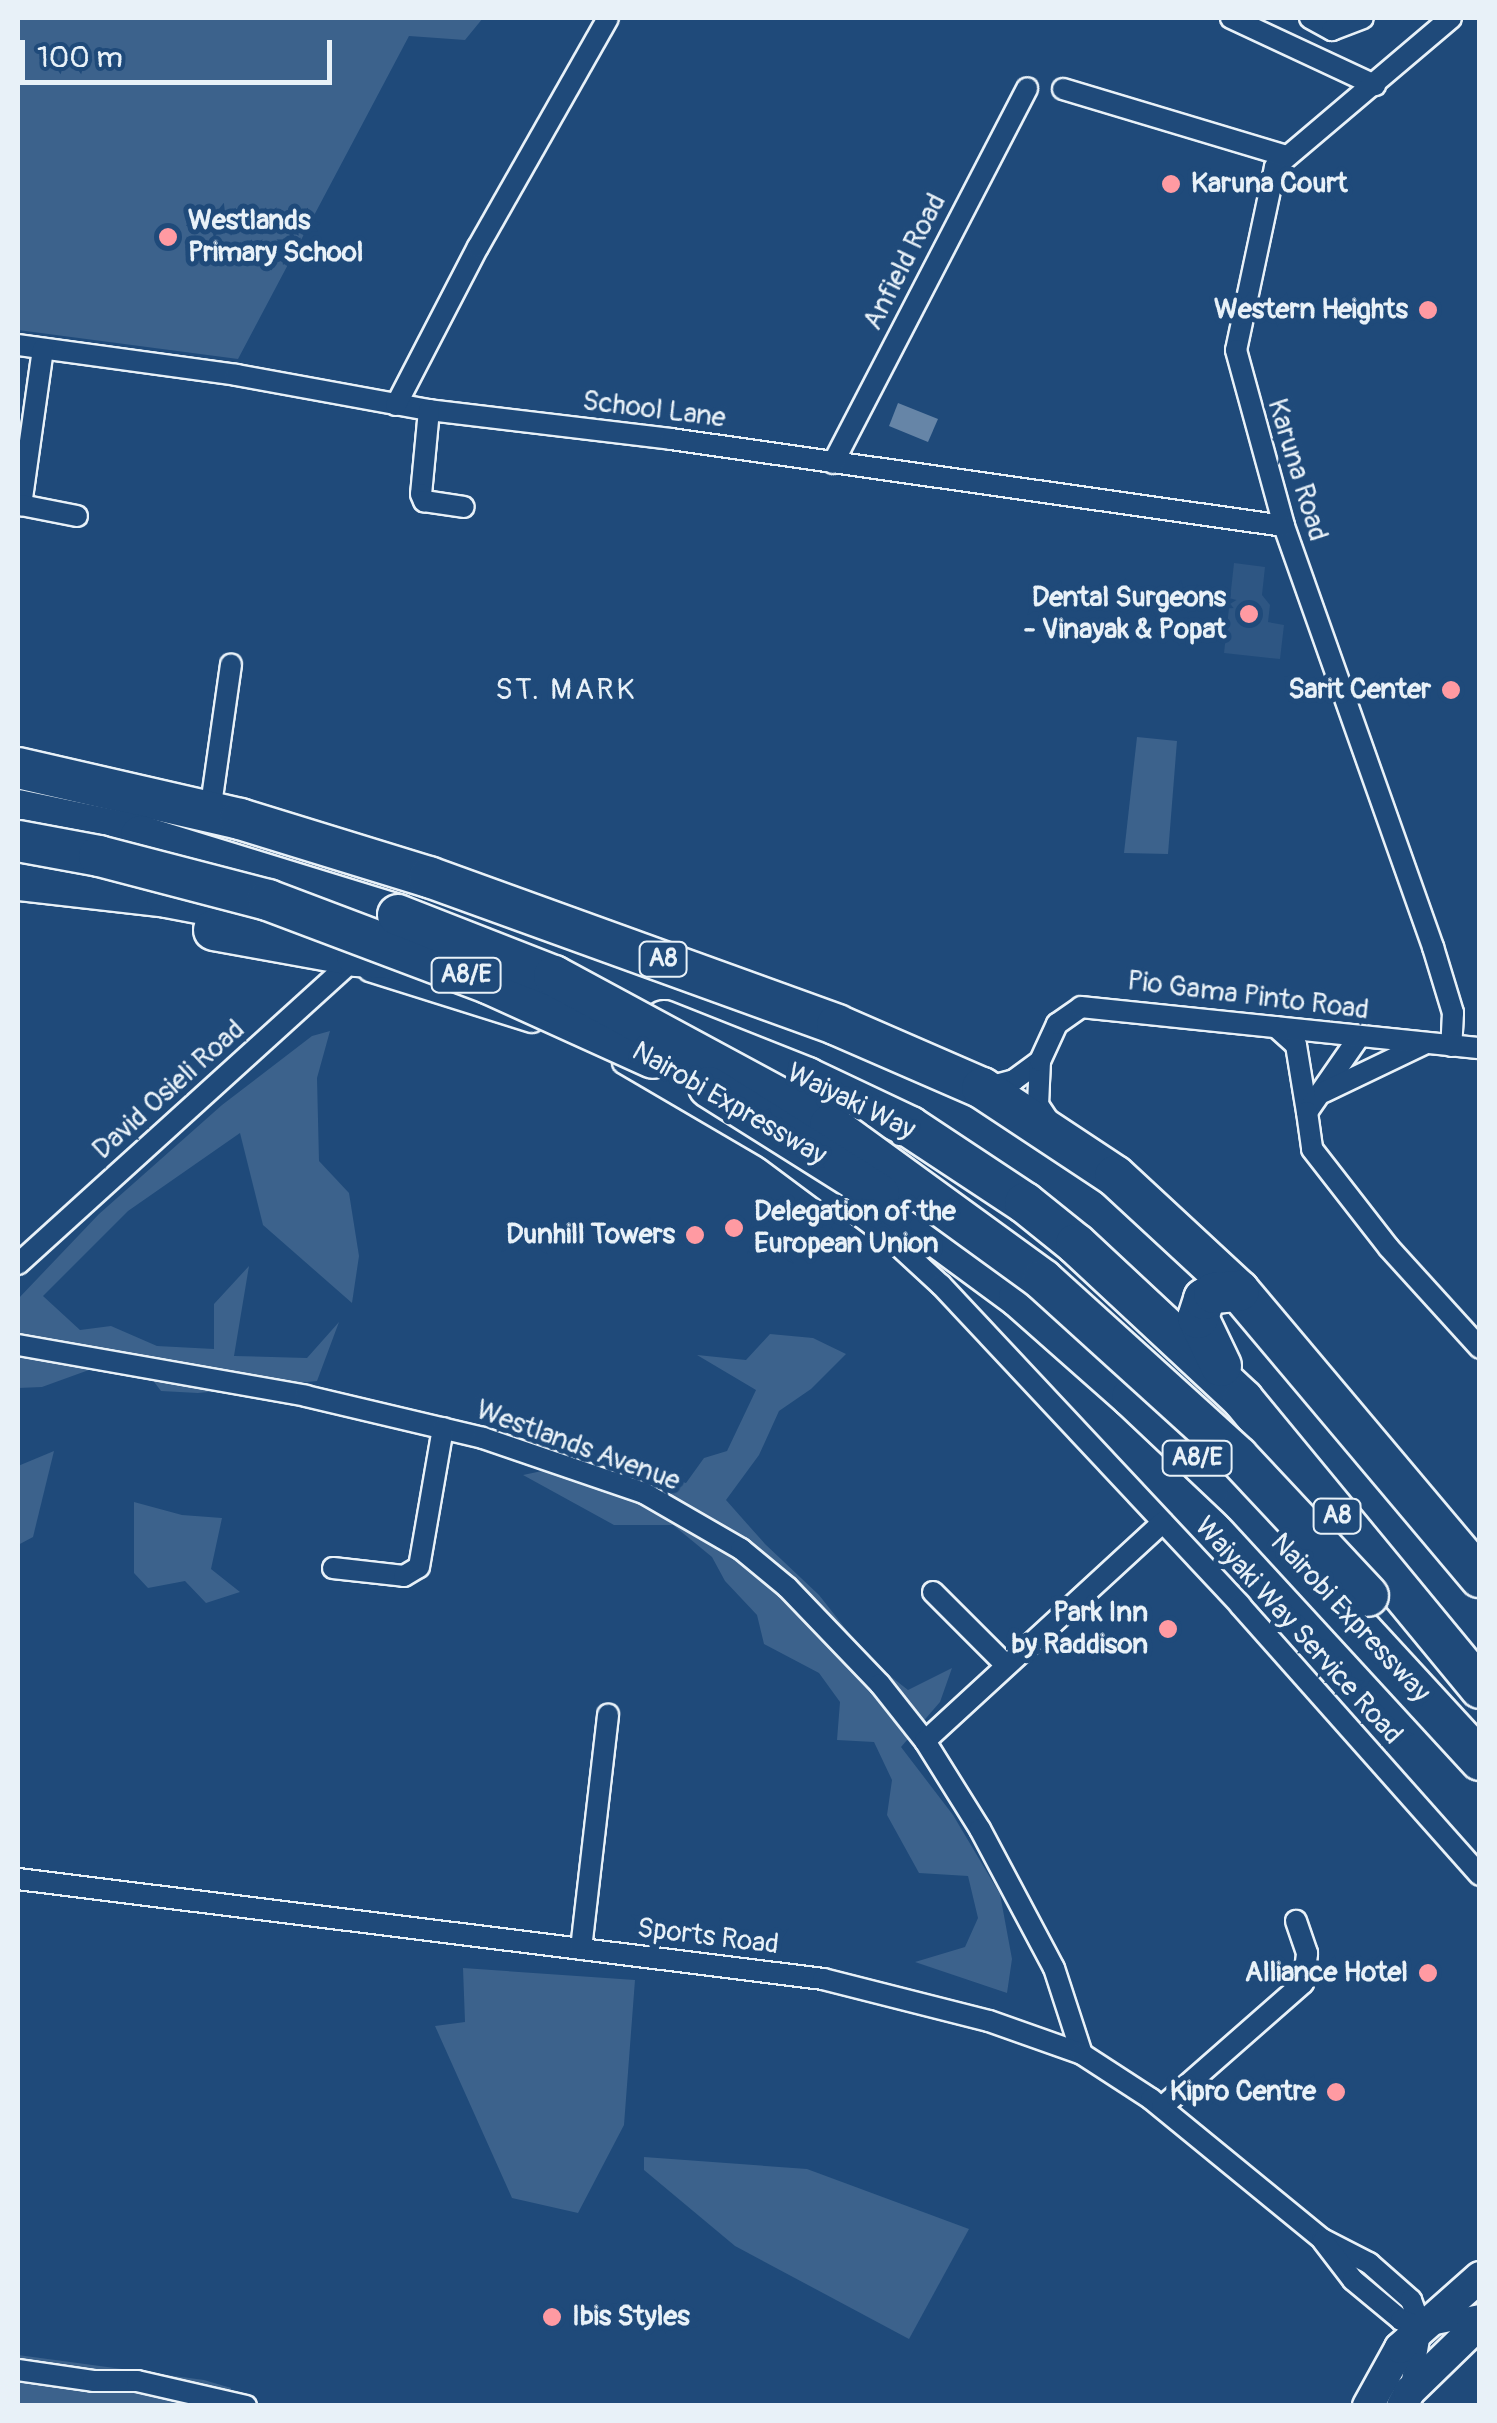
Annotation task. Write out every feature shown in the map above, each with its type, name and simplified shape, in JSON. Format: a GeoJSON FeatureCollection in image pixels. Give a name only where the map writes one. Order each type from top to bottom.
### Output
{"type":"FeatureCollection","features":[{"type":"Feature","properties":{"kind":"highway","name":"A8"},"geometry":{"type":"LineString","coordinates":[[18,768],[210,812],[430,877],[567,924],[874,1040],[966,1080],[1057,1134],[1130,1189],[1240,1291],[1480,1577]]}},
{"type":"Feature","properties":{"kind":"highway","name":"Nairobi Expressway"},"geometry":{"type":"LineString","coordinates":[[18,810],[141,836],[274,876],[398,916],[554,976],[830,1126],[1043,1280],[1146,1371],[1238,1457],[1480,1722]]}},
{"type":"Feature","properties":{"kind":"highway","name":"Nairobi Expressway"},"geometry":{"type":"LineString","coordinates":[[18,841],[99,856],[268,900],[600,1032],[712,1088],[779,1130],[879,1194],[1019,1297],[1132,1396],[1244,1503],[1480,1760]]}},
{"type":"Feature","properties":{"kind":"highway","name":"Waiyaki Way"},"geometry":{"type":"LineString","coordinates":[[18,880],[167,897],[429,945],[686,1028],[822,1085],[910,1128],[1025,1203],[1076,1244],[1242,1400],[1480,1688]]}},
{"type":"Feature","properties":{"kind":"highway"},"geometry":{"type":"LineString","coordinates":[[18,902],[150,917],[352,960],[403,959],[429,945]]}},
{"type":"Feature","properties":{"kind":"highway"},"geometry":{"type":"LineString","coordinates":[[822,1085],[874,1082],[886,1072],[889,1059],[874,1040]]}},
{"type":"Feature","properties":{"kind":"highway"},"geometry":{"type":"LineString","coordinates":[[910,1128],[910,1108],[924,1088],[966,1080]]}},
{"type":"Feature","properties":{"kind":"highway"},"geometry":{"type":"LineString","coordinates":[[1240,1291],[1214,1292],[1204,1299],[1198,1318],[1210,1349],[1242,1400]]}},
{"type":"Feature","properties":{"kind":"main road"},"geometry":{"type":"LineString","coordinates":[[1368,2406],[1400,2348],[1480,2277]]}},
{"type":"Feature","properties":{"kind":"main road"},"geometry":{"type":"LineString","coordinates":[[1405,2398],[1480,2319]]}},
{"type":"Feature","properties":{"kind":"street"},"geometry":{"type":"LineString","coordinates":[[396,405],[478,248],[608,18]]}},
{"type":"Feature","properties":{"kind":"street"},"geometry":{"type":"LineString","coordinates":[[1231,18],[1375,85]]}},
{"type":"Feature","properties":{"kind":"street"},"geometry":{"type":"LineString","coordinates":[[1310,18],[1332,30],[1363,18]]}},
{"type":"Feature","properties":{"kind":"street","name":"Karuna Road"},"geometry":{"type":"LineString","coordinates":[[1451,18],[1275,166],[1236,350],[1284,526],[1356,720],[1450,1003],[1451,1046]]}},
{"type":"Feature","properties":{"kind":"street","name":"Anfield Road"},"geometry":{"type":"LineString","coordinates":[[833,463],[1027,88]]}},
{"type":"Feature","properties":{"kind":"street"},"geometry":{"type":"LineString","coordinates":[[1063,88],[1286,156]]}},
{"type":"Feature","properties":{"kind":"street","name":"School Lane"},"geometry":{"type":"LineString","coordinates":[[18,345],[236,375],[430,410],[1284,526]]}},
{"type":"Feature","properties":{"kind":"street"},"geometry":{"type":"LineString","coordinates":[[43,349],[21,505],[77,516]]}},
{"type":"Feature","properties":{"kind":"street"},"geometry":{"type":"LineString","coordinates":[[430,410],[421,494],[424,501],[464,507]]}},
{"type":"Feature","properties":{"kind":"street"},"geometry":{"type":"LineString","coordinates":[[210,812],[231,664]]}},
{"type":"Feature","properties":{"kind":"street","name":"Waiyaki Way Service Road"},"geometry":{"type":"LineString","coordinates":[[352,960],[558,1030],[770,1149],[892,1240],[941,1285],[1162,1522],[1480,1874]]}},
{"type":"Feature","properties":{"kind":"street","name":"David Osieli Road"},"geometry":{"type":"LineString","coordinates":[[18,1264],[352,960]]}},
{"type":"Feature","properties":{"kind":"street"},"geometry":{"type":"LineString","coordinates":[[525,974],[558,1030]]}},
{"type":"Feature","properties":{"kind":"street"},"geometry":{"type":"LineString","coordinates":[[1322,1093],[1418,1043],[1439,1023],[1450,1003]]}},
{"type":"Feature","properties":{"kind":"street","name":"Karuna Road"},"geometry":{"type":"LineString","coordinates":[[1450,1003],[1480,1036]]}},
{"type":"Feature","properties":{"kind":"street","name":"Pio Gama Pinto Road"},"geometry":{"type":"LineString","coordinates":[[1040,1061],[1057,1024],[1081,1007],[1480,1048]]}},
{"type":"Feature","properties":{"kind":"street"},"geometry":{"type":"LineString","coordinates":[[1276,1027],[1296,1045],[1307,1133],[1322,1166],[1480,1348]]}},
{"type":"Feature","properties":{"kind":"street"},"geometry":{"type":"LineString","coordinates":[[1307,1112],[1359,1037]]}},
{"type":"Feature","properties":{"kind":"street"},"geometry":{"type":"LineString","coordinates":[[966,1080],[1014,1080],[1040,1061]]}},
{"type":"Feature","properties":{"kind":"street"},"geometry":{"type":"LineString","coordinates":[[1040,1061],[1038,1105],[1057,1134]]}},
{"type":"Feature","properties":{"kind":"street","name":"Westlands Avenue"},"geometry":{"type":"LineString","coordinates":[[18,1344],[306,1396],[443,1428],[644,1493],[702,1524],[787,1586],[880,1684],[925,1741],[980,1829],[1054,1968],[1082,2054]]}},
{"type":"Feature","properties":{"kind":"street"},"geometry":{"type":"LineString","coordinates":[[333,1568],[404,1576],[419,1567],[443,1428]]}},
{"type":"Feature","properties":{"kind":"street"},"geometry":{"type":"LineString","coordinates":[[925,1741],[1162,1522]]}},
{"type":"Feature","properties":{"kind":"street"},"geometry":{"type":"LineString","coordinates":[[934,1592],[1006,1664]]}},
{"type":"Feature","properties":{"kind":"street"},"geometry":{"type":"LineString","coordinates":[[581,1949],[608,1715]]}},
{"type":"Feature","properties":{"kind":"street","name":"Sports Road"},"geometry":{"type":"LineString","coordinates":[[18,1878],[822,1978],[989,2021],[1082,2054],[1162,2107],[1322,2239],[1369,2264],[1411,2300],[1421,2327]]}},
{"type":"Feature","properties":{"kind":"street"},"geometry":{"type":"LineString","coordinates":[[1162,2107],[1303,1983],[1308,1970],[1296,1921]]}},
{"type":"Feature","properties":{"kind":"street"},"geometry":{"type":"LineString","coordinates":[[1405,2398],[1421,2327],[1480,2319]]}},
{"type":"Feature","properties":{"kind":"street"},"geometry":{"type":"LineString","coordinates":[[18,2370],[93,2381],[137,2381],[246,2406]]}},
{"type":"Feature","properties":{"kind":"shaded area","name":"Westlands Primary School"},"geometry":{"type":"Polygon","coordinates":[[[18,18],[483,18],[465,40],[409,36],[238,359],[18,330],[18,18]]]}},
{"type":"Feature","properties":{"kind":"shaded area"},"geometry":{"type":"Polygon","coordinates":[[[898,403],[938,419],[928,442],[889,426],[898,403]]]}},
{"type":"Feature","properties":{"kind":"shaded area","name":"Dental Surgeons - Vinayak & Popat"},"geometry":{"type":"Polygon","coordinates":[[[1234,563],[1265,567],[1262,595],[1270,605],[1268,622],[1284,625],[1280,659],[1224,653],[1234,563]]]}},
{"type":"Feature","properties":{"kind":"shaded area"},"geometry":{"type":"Polygon","coordinates":[[[1137,737],[1177,741],[1168,854],[1124,853],[1137,737]]]}},
{"type":"Feature","properties":{"kind":"shaded area"},"geometry":{"type":"Polygon","coordinates":[[[330,1031],[317,1078],[319,1161],[349,1193],[359,1256],[352,1303],[263,1225],[240,1133],[128,1211],[43,1296],[80,1330],[111,1326],[157,1346],[214,1349],[214,1304],[249,1266],[234,1356],[307,1358],[339,1322],[317,1381],[198,1393],[161,1391],[133,1354],[42,1387],[18,1388],[18,1299],[99,1214],[222,1105],[312,1036],[330,1031]]]}},
{"type":"Feature","properties":{"kind":"shaded area"},"geometry":{"type":"Polygon","coordinates":[[[770,1334],[813,1338],[846,1354],[811,1389],[779,1411],[759,1455],[726,1500],[819,1595],[871,1661],[908,1690],[952,1668],[940,1702],[901,1747],[953,1815],[1000,1894],[1012,1959],[1007,1993],[915,1962],[965,1947],[978,1918],[968,1876],[919,1873],[887,1815],[892,1780],[874,1742],[837,1740],[840,1702],[819,1673],[764,1644],[757,1615],[725,1581],[712,1557],[673,1525],[614,1525],[523,1475],[604,1458],[686,1483],[704,1458],[727,1451],[756,1390],[697,1355],[746,1360],[770,1334]]]}},
{"type":"Feature","properties":{"kind":"shaded area"},"geometry":{"type":"Polygon","coordinates":[[[54,1451],[33,1537],[18,1545],[18,1466],[54,1451]]]}},
{"type":"Feature","properties":{"kind":"shaded area"},"geometry":{"type":"Polygon","coordinates":[[[134,1502],[182,1515],[222,1518],[211,1569],[240,1592],[206,1603],[185,1581],[148,1588],[134,1573],[134,1502]]]}},
{"type":"Feature","properties":{"kind":"shaded area"},"geometry":{"type":"Polygon","coordinates":[[[463,1968],[635,1980],[624,2125],[578,2213],[512,2198],[435,2026],[465,2022],[463,1968]]]}},
{"type":"Feature","properties":{"kind":"shaded area"},"geometry":{"type":"Polygon","coordinates":[[[644,2157],[807,2169],[969,2229],[909,2339],[735,2246],[644,2170],[644,2157]]]}},
{"type":"Feature","properties":{"kind":"shaded area"},"geometry":{"type":"Polygon","coordinates":[[[18,2355],[204,2380],[231,2388],[230,2405],[18,2406],[18,2355]]]}},
{"type":"Feature","properties":{"kind":"place","name":"Karuna Court"},"geometry":{"type":"Point","coordinates":[1171,184]}},
{"type":"Feature","properties":{"kind":"place","name":"Westlands Primary School"},"geometry":{"type":"Point","coordinates":[168,237]}},
{"type":"Feature","properties":{"kind":"place","name":"Western Heights"},"geometry":{"type":"Point","coordinates":[1428,310]}},
{"type":"Feature","properties":{"kind":"place","name":"Dental Surgeons - Vinayak & Popat"},"geometry":{"type":"Point","coordinates":[1249,614]}},
{"type":"Feature","properties":{"kind":"place","name":"Sarit Center"},"geometry":{"type":"Point","coordinates":[1451,690]}},
{"type":"Feature","properties":{"kind":"place","name":"Delegation of the European Union"},"geometry":{"type":"Point","coordinates":[734,1228]}},
{"type":"Feature","properties":{"kind":"place","name":"Dunhill Towers"},"geometry":{"type":"Point","coordinates":[695,1235]}},
{"type":"Feature","properties":{"kind":"place","name":"Park Inn by Raddison"},"geometry":{"type":"Point","coordinates":[1168,1629]}},
{"type":"Feature","properties":{"kind":"place","name":"Alliance Hotel"},"geometry":{"type":"Point","coordinates":[1428,1973]}},
{"type":"Feature","properties":{"kind":"place","name":"Kipro Centre"},"geometry":{"type":"Point","coordinates":[1336,2092]}},
{"type":"Feature","properties":{"kind":"place","name":"Ibis Styles"},"geometry":{"type":"Point","coordinates":[552,2317]}},
{"type":"Feature","properties":{"kind":"district","name":"ST. MARK"},"geometry":{"type":"Point","coordinates":[566,690]}}]}
